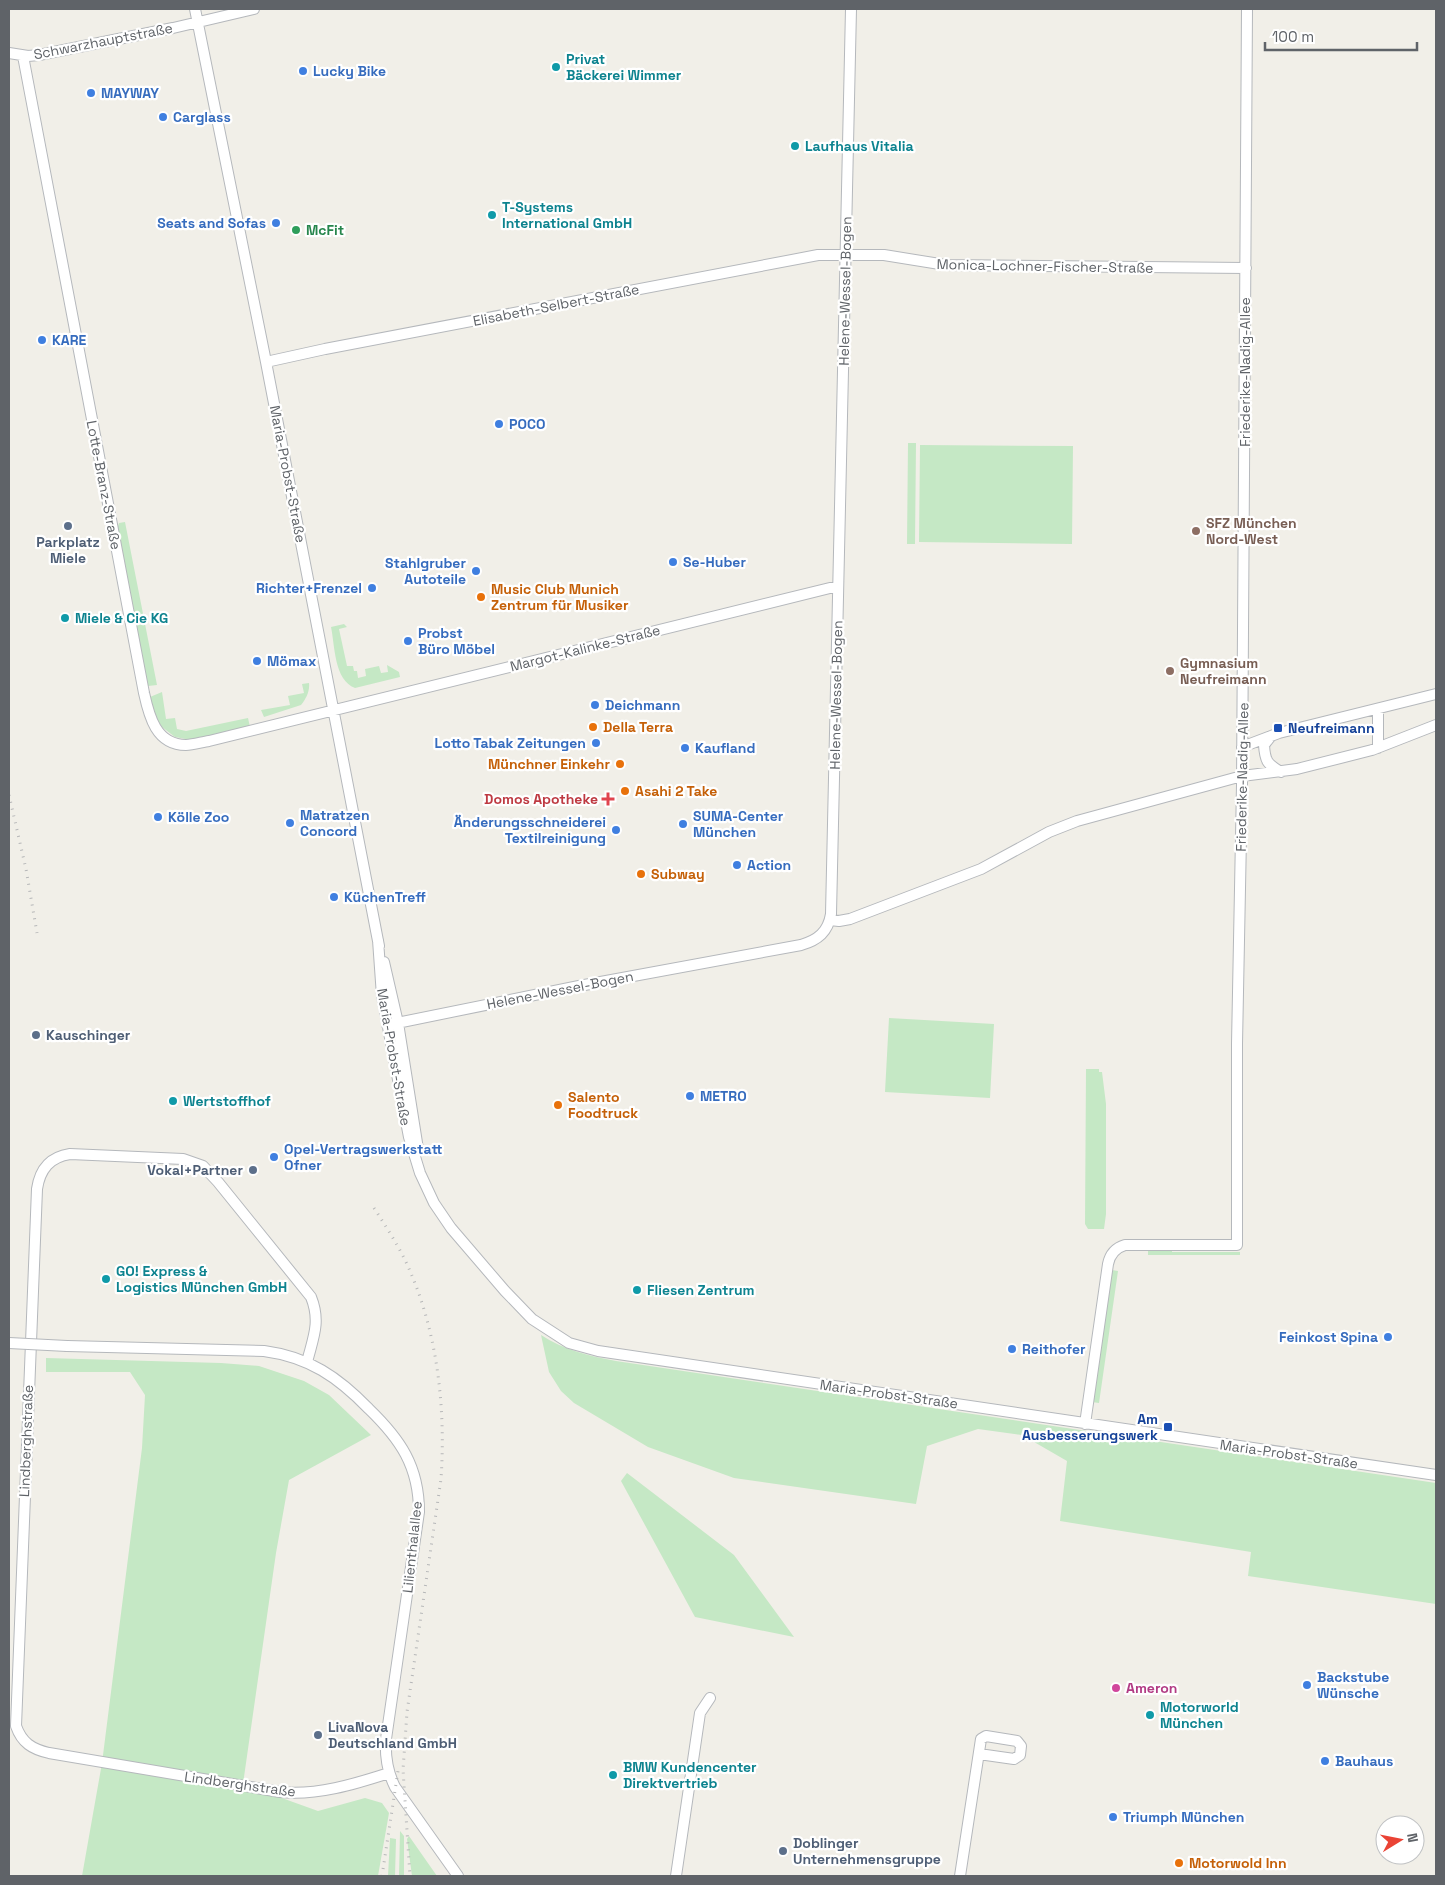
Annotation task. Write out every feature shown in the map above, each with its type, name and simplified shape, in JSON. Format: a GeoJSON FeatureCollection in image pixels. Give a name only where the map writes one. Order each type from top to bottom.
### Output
{"type":"FeatureCollection","features":[{"type":"Feature","properties":{"kind":"street","name":"Maria-Probst-Straße"},"geometry":{"type":"LineString","coordinates":[[195,9],[266,362],[378,940],[398,1023],[417,1140],[420,1173]]}},
{"type":"Feature","properties":{"kind":"street"},"geometry":{"type":"LineString","coordinates":[[198,22],[254,9]]}},
{"type":"Feature","properties":{"kind":"street","name":"Helene-Wessel-Bogen"},"geometry":{"type":"LineString","coordinates":[[387,1025],[579,986],[801,945],[819,937],[830,920],[851,9]]}},
{"type":"Feature","properties":{"kind":"street","name":"Friederike-Nadig-Allee"},"geometry":{"type":"LineString","coordinates":[[1085,1424],[1108,1264],[1114,1250],[1126,1245],[1237,1245],[1237,1054],[1242,776],[1247,9]]}},
{"type":"Feature","properties":{"kind":"street","name":"Schwarzhauptstraße"},"geometry":{"type":"LineString","coordinates":[[9,53],[23,56],[39,55],[198,22]]}},
{"type":"Feature","properties":{"kind":"street","name":"Lotte-Branz-Straße"},"geometry":{"type":"LineString","coordinates":[[23,56],[142,683],[153,725],[166,741],[186,745],[332,710]]}},
{"type":"Feature","properties":{"kind":"street","name":"Monica-Lochner-Fischer-Straße"},"geometry":{"type":"LineString","coordinates":[[846,254],[884,256],[946,266],[1246,268]]}},
{"type":"Feature","properties":{"kind":"street","name":"Elisabeth-Selbert-Straße"},"geometry":{"type":"LineString","coordinates":[[266,362],[784,261],[818,255],[846,254]]}},
{"type":"Feature","properties":{"kind":"street","name":"Margot-Kalinke-Straße"},"geometry":{"type":"LineString","coordinates":[[332,710],[838,586]]}},
{"type":"Feature","properties":{"kind":"street"},"geometry":{"type":"LineString","coordinates":[[1242,747],[1272,736],[1436,694]]}},
{"type":"Feature","properties":{"kind":"street"},"geometry":{"type":"LineString","coordinates":[[1378,709],[1378,748]]}},
{"type":"Feature","properties":{"kind":"street"},"geometry":{"type":"LineString","coordinates":[[830,920],[850,919],[970,873],[1049,832],[1076,821],[1242,776],[1297,769],[1378,748],[1436,725]]}},
{"type":"Feature","properties":{"kind":"street"},"geometry":{"type":"LineString","coordinates":[[1272,736],[1264,745],[1266,759],[1270,766],[1281,772]]}},
{"type":"Feature","properties":{"kind":"street","name":"Maria-Probst-Straße"},"geometry":{"type":"LineString","coordinates":[[378,940],[382,996],[409,1137],[420,1173],[434,1203],[451,1228],[505,1291],[532,1319],[569,1343],[598,1351],[1436,1476]]}},
{"type":"Feature","properties":{"kind":"street","name":"Lindberghstraße"},"geometry":{"type":"LineString","coordinates":[[307,1362],[317,1324],[311,1297],[203,1166],[191,1161],[174,1158],[70,1154],[56,1158],[44,1167],[37,1189],[16,1726],[24,1742],[49,1753],[280,1792],[313,1791],[389,1773]]}},
{"type":"Feature","properties":{"kind":"street","name":"Lilienthalallee"},"geometry":{"type":"LineString","coordinates":[[9,1344],[264,1351],[289,1356],[307,1362],[322,1370],[343,1385],[387,1426],[405,1450],[416,1480],[419,1502],[418,1524],[386,1738],[386,1760],[389,1773],[400,1794],[458,1876]]}},
{"type":"Feature","properties":{"kind":"street"},"geometry":{"type":"LineString","coordinates":[[676,1876],[700,1712],[710,1698]]}},
{"type":"Feature","properties":{"kind":"street"},"geometry":{"type":"LineString","coordinates":[[960,1876],[981,1739],[986,1736],[1017,1741],[1021,1746],[1020,1755],[1014,1759],[979,1754]]}},
{"type":"Feature","properties":{"kind":"green space"},"geometry":{"type":"Polygon","coordinates":[[[908,443],[916,443],[915,544],[907,544],[908,443]]]}},
{"type":"Feature","properties":{"kind":"green space"},"geometry":{"type":"Polygon","coordinates":[[[920,445],[1073,446],[1072,544],[919,542],[920,445]]]}},
{"type":"Feature","properties":{"kind":"green space"},"geometry":{"type":"Polygon","coordinates":[[[125,522],[157,685],[148,686],[117,529],[119,523],[125,522]]]}},
{"type":"Feature","properties":{"kind":"green space"},"geometry":{"type":"Polygon","coordinates":[[[344,624],[347,627],[339,629],[347,666],[353,666],[354,671],[357,671],[358,678],[366,676],[365,669],[379,666],[381,673],[388,672],[387,665],[399,672],[400,677],[355,688],[348,684],[339,670],[331,627],[344,624]]]}},
{"type":"Feature","properties":{"kind":"green space"},"geometry":{"type":"Polygon","coordinates":[[[309,683],[307,695],[301,705],[264,717],[261,710],[290,705],[288,696],[304,693],[302,684],[309,683]]]}},
{"type":"Feature","properties":{"kind":"green space"},"geometry":{"type":"Polygon","coordinates":[[[162,692],[166,719],[175,718],[177,729],[186,731],[248,718],[250,727],[191,740],[175,737],[162,727],[155,716],[150,697],[162,692]]]}},
{"type":"Feature","properties":{"kind":"green space"},"geometry":{"type":"Polygon","coordinates":[[[889,1018],[994,1024],[990,1098],[885,1092],[889,1018]]]}},
{"type":"Feature","properties":{"kind":"green space"},"geometry":{"type":"Polygon","coordinates":[[[1086,1069],[1099,1069],[1099,1072],[1102,1072],[1106,1104],[1106,1214],[1104,1229],[1088,1229],[1085,1224],[1086,1069]]]}},
{"type":"Feature","properties":{"kind":"green space"},"geometry":{"type":"Polygon","coordinates":[[[1148,1248],[1172,1248],[1172,1252],[1240,1252],[1240,1255],[1148,1255],[1148,1248]]]}},
{"type":"Feature","properties":{"kind":"green space"},"geometry":{"type":"Polygon","coordinates":[[[1112,1270],[1118,1271],[1099,1403],[1092,1402],[1112,1270]]]}},
{"type":"Feature","properties":{"kind":"green space"},"geometry":{"type":"Polygon","coordinates":[[[541,1335],[577,1352],[616,1361],[1436,1483],[1436,1604],[1248,1576],[1251,1552],[1060,1521],[1067,1461],[1022,1435],[978,1429],[927,1446],[916,1504],[734,1478],[648,1447],[574,1403],[561,1391],[549,1372],[541,1335]]]}},
{"type":"Feature","properties":{"kind":"green space"},"geometry":{"type":"Polygon","coordinates":[[[46,1358],[221,1363],[259,1366],[304,1381],[329,1395],[371,1435],[289,1480],[276,1553],[243,1784],[318,1811],[365,1798],[382,1803],[389,1813],[378,1876],[82,1876],[102,1763],[142,1448],[145,1395],[130,1372],[46,1372],[46,1358]]]}},
{"type":"Feature","properties":{"kind":"green space"},"geometry":{"type":"Polygon","coordinates":[[[627,1473],[734,1555],[794,1637],[695,1617],[621,1481],[627,1473]]]}},
{"type":"Feature","properties":{"kind":"green space"},"geometry":{"type":"Polygon","coordinates":[[[400,1831],[404,1836],[404,1876],[399,1876],[400,1831]]]}},
{"type":"Feature","properties":{"kind":"green space"},"geometry":{"type":"Polygon","coordinates":[[[409,1836],[437,1876],[412,1876],[407,1839],[409,1836]]]}},
{"type":"Feature","properties":{"kind":"green space"},"geometry":{"type":"Polygon","coordinates":[[[390,1838],[396,1839],[395,1876],[388,1876],[390,1838]]]}},
{"type":"Feature","properties":{"kind":"railway"},"geometry":{"type":"LineString","coordinates":[[9,795],[26,869],[37,933]]}},
{"type":"Feature","properties":{"kind":"railway"},"geometry":{"type":"LineString","coordinates":[[374,1208],[405,1260],[425,1312],[437,1367],[442,1423],[441,1479],[407,1712],[403,1770],[410,1876]]}},
{"type":"Feature","properties":{"kind":"railway"},"geometry":{"type":"LineString","coordinates":[[382,1876],[398,1771]]}},
{"type":"Feature","properties":{"kind":"place","name":"Privat Bäckerei Wimmer"},"geometry":{"type":"Point","coordinates":[556,67]}},
{"type":"Feature","properties":{"kind":"place","name":"Lucky Bike"},"geometry":{"type":"Point","coordinates":[303,71]}},
{"type":"Feature","properties":{"kind":"place","name":"MAYWAY"},"geometry":{"type":"Point","coordinates":[91,93]}},
{"type":"Feature","properties":{"kind":"place","name":"Carglass"},"geometry":{"type":"Point","coordinates":[163,117]}},
{"type":"Feature","properties":{"kind":"place","name":"Laufhaus Vitalia"},"geometry":{"type":"Point","coordinates":[795,146]}},
{"type":"Feature","properties":{"kind":"place","name":"T-Systems International GmbH"},"geometry":{"type":"Point","coordinates":[492,215]}},
{"type":"Feature","properties":{"kind":"place","name":"Seats and Sofas"},"geometry":{"type":"Point","coordinates":[276,223]}},
{"type":"Feature","properties":{"kind":"place","name":"McFit"},"geometry":{"type":"Point","coordinates":[296,230]}},
{"type":"Feature","properties":{"kind":"place","name":"KARE"},"geometry":{"type":"Point","coordinates":[42,340]}},
{"type":"Feature","properties":{"kind":"place","name":"POCO"},"geometry":{"type":"Point","coordinates":[499,424]}},
{"type":"Feature","properties":{"kind":"place","name":"Parkplatz Miele"},"geometry":{"type":"Point","coordinates":[68,526]}},
{"type":"Feature","properties":{"kind":"place","name":"SFZ München Nord-West"},"geometry":{"type":"Point","coordinates":[1196,531]}},
{"type":"Feature","properties":{"kind":"place","name":"Se-Huber"},"geometry":{"type":"Point","coordinates":[673,562]}},
{"type":"Feature","properties":{"kind":"place","name":"Stahlgruber Autoteile"},"geometry":{"type":"Point","coordinates":[476,571]}},
{"type":"Feature","properties":{"kind":"place","name":"Richter+Frenzel"},"geometry":{"type":"Point","coordinates":[372,588]}},
{"type":"Feature","properties":{"kind":"place","name":"Music Club Munich Zentrum für Musiker"},"geometry":{"type":"Point","coordinates":[481,597]}},
{"type":"Feature","properties":{"kind":"place","name":"Miele & Cie KG"},"geometry":{"type":"Point","coordinates":[65,618]}},
{"type":"Feature","properties":{"kind":"place","name":"Probst Büro Möbel"},"geometry":{"type":"Point","coordinates":[408,641]}},
{"type":"Feature","properties":{"kind":"place","name":"Mömax"},"geometry":{"type":"Point","coordinates":[257,661]}},
{"type":"Feature","properties":{"kind":"place","name":"Gymnasium Neufreimann"},"geometry":{"type":"Point","coordinates":[1170,671]}},
{"type":"Feature","properties":{"kind":"place","name":"Deichmann"},"geometry":{"type":"Point","coordinates":[595,705]}},
{"type":"Feature","properties":{"kind":"place","name":"Della Terra"},"geometry":{"type":"Point","coordinates":[593,727]}},
{"type":"Feature","properties":{"kind":"place","name":"Neufreimann"},"geometry":{"type":"Point","coordinates":[1278,728]}},
{"type":"Feature","properties":{"kind":"place","name":"Lotto Tabak Zeitungen"},"geometry":{"type":"Point","coordinates":[596,743]}},
{"type":"Feature","properties":{"kind":"place","name":"Kaufland"},"geometry":{"type":"Point","coordinates":[685,748]}},
{"type":"Feature","properties":{"kind":"place","name":"Münchner Einkehr"},"geometry":{"type":"Point","coordinates":[620,764]}},
{"type":"Feature","properties":{"kind":"place","name":"Asahi 2 Take"},"geometry":{"type":"Point","coordinates":[625,791]}},
{"type":"Feature","properties":{"kind":"place","name":"Domos Apotheke"},"geometry":{"type":"Point","coordinates":[608,799]}},
{"type":"Feature","properties":{"kind":"place","name":"Kölle Zoo"},"geometry":{"type":"Point","coordinates":[158,817]}},
{"type":"Feature","properties":{"kind":"place","name":"Matratzen Concord"},"geometry":{"type":"Point","coordinates":[290,823]}},
{"type":"Feature","properties":{"kind":"place","name":"SUMA-Center München"},"geometry":{"type":"Point","coordinates":[683,824]}},
{"type":"Feature","properties":{"kind":"place","name":"Änderungsschneiderei Textilreinigung"},"geometry":{"type":"Point","coordinates":[616,830]}},
{"type":"Feature","properties":{"kind":"place","name":"Action"},"geometry":{"type":"Point","coordinates":[737,865]}},
{"type":"Feature","properties":{"kind":"place","name":"Subway"},"geometry":{"type":"Point","coordinates":[641,874]}},
{"type":"Feature","properties":{"kind":"place","name":"KüchenTreff"},"geometry":{"type":"Point","coordinates":[334,897]}},
{"type":"Feature","properties":{"kind":"place","name":"Kauschinger"},"geometry":{"type":"Point","coordinates":[36,1035]}},
{"type":"Feature","properties":{"kind":"place","name":"METRO"},"geometry":{"type":"Point","coordinates":[690,1096]}},
{"type":"Feature","properties":{"kind":"place","name":"Wertstoffhof"},"geometry":{"type":"Point","coordinates":[173,1101]}},
{"type":"Feature","properties":{"kind":"place","name":"Salento Foodtruck"},"geometry":{"type":"Point","coordinates":[558,1105]}},
{"type":"Feature","properties":{"kind":"place","name":"Opel-Vertragswerkstatt Ofner"},"geometry":{"type":"Point","coordinates":[274,1157]}},
{"type":"Feature","properties":{"kind":"place","name":"Vokal+Partner"},"geometry":{"type":"Point","coordinates":[253,1170]}},
{"type":"Feature","properties":{"kind":"place","name":"GO! Express & Logistics München GmbH"},"geometry":{"type":"Point","coordinates":[106,1279]}},
{"type":"Feature","properties":{"kind":"place","name":"Fliesen Zentrum"},"geometry":{"type":"Point","coordinates":[637,1290]}},
{"type":"Feature","properties":{"kind":"place","name":"Feinkost Spina"},"geometry":{"type":"Point","coordinates":[1388,1337]}},
{"type":"Feature","properties":{"kind":"place","name":"Reithofer"},"geometry":{"type":"Point","coordinates":[1012,1349]}},
{"type":"Feature","properties":{"kind":"place","name":"Am Ausbesserungswerk"},"geometry":{"type":"Point","coordinates":[1168,1427]}},
{"type":"Feature","properties":{"kind":"place","name":"Backstube Wünsche"},"geometry":{"type":"Point","coordinates":[1307,1685]}},
{"type":"Feature","properties":{"kind":"place","name":"Ameron"},"geometry":{"type":"Point","coordinates":[1116,1688]}},
{"type":"Feature","properties":{"kind":"place","name":"Motorworld München"},"geometry":{"type":"Point","coordinates":[1150,1715]}},
{"type":"Feature","properties":{"kind":"place","name":"LivaNova Deutschland GmbH"},"geometry":{"type":"Point","coordinates":[318,1735]}},
{"type":"Feature","properties":{"kind":"place","name":"Bauhaus"},"geometry":{"type":"Point","coordinates":[1325,1761]}},
{"type":"Feature","properties":{"kind":"place","name":"BMW Kundencenter Direktvertrieb"},"geometry":{"type":"Point","coordinates":[613,1775]}},
{"type":"Feature","properties":{"kind":"place","name":"Triumph München"},"geometry":{"type":"Point","coordinates":[1113,1817]}},
{"type":"Feature","properties":{"kind":"place","name":"Doblinger Unternehmensgruppe"},"geometry":{"type":"Point","coordinates":[783,1851]}},
{"type":"Feature","properties":{"kind":"place","name":"Motorwold Inn"},"geometry":{"type":"Point","coordinates":[1179,1863]}}]}
